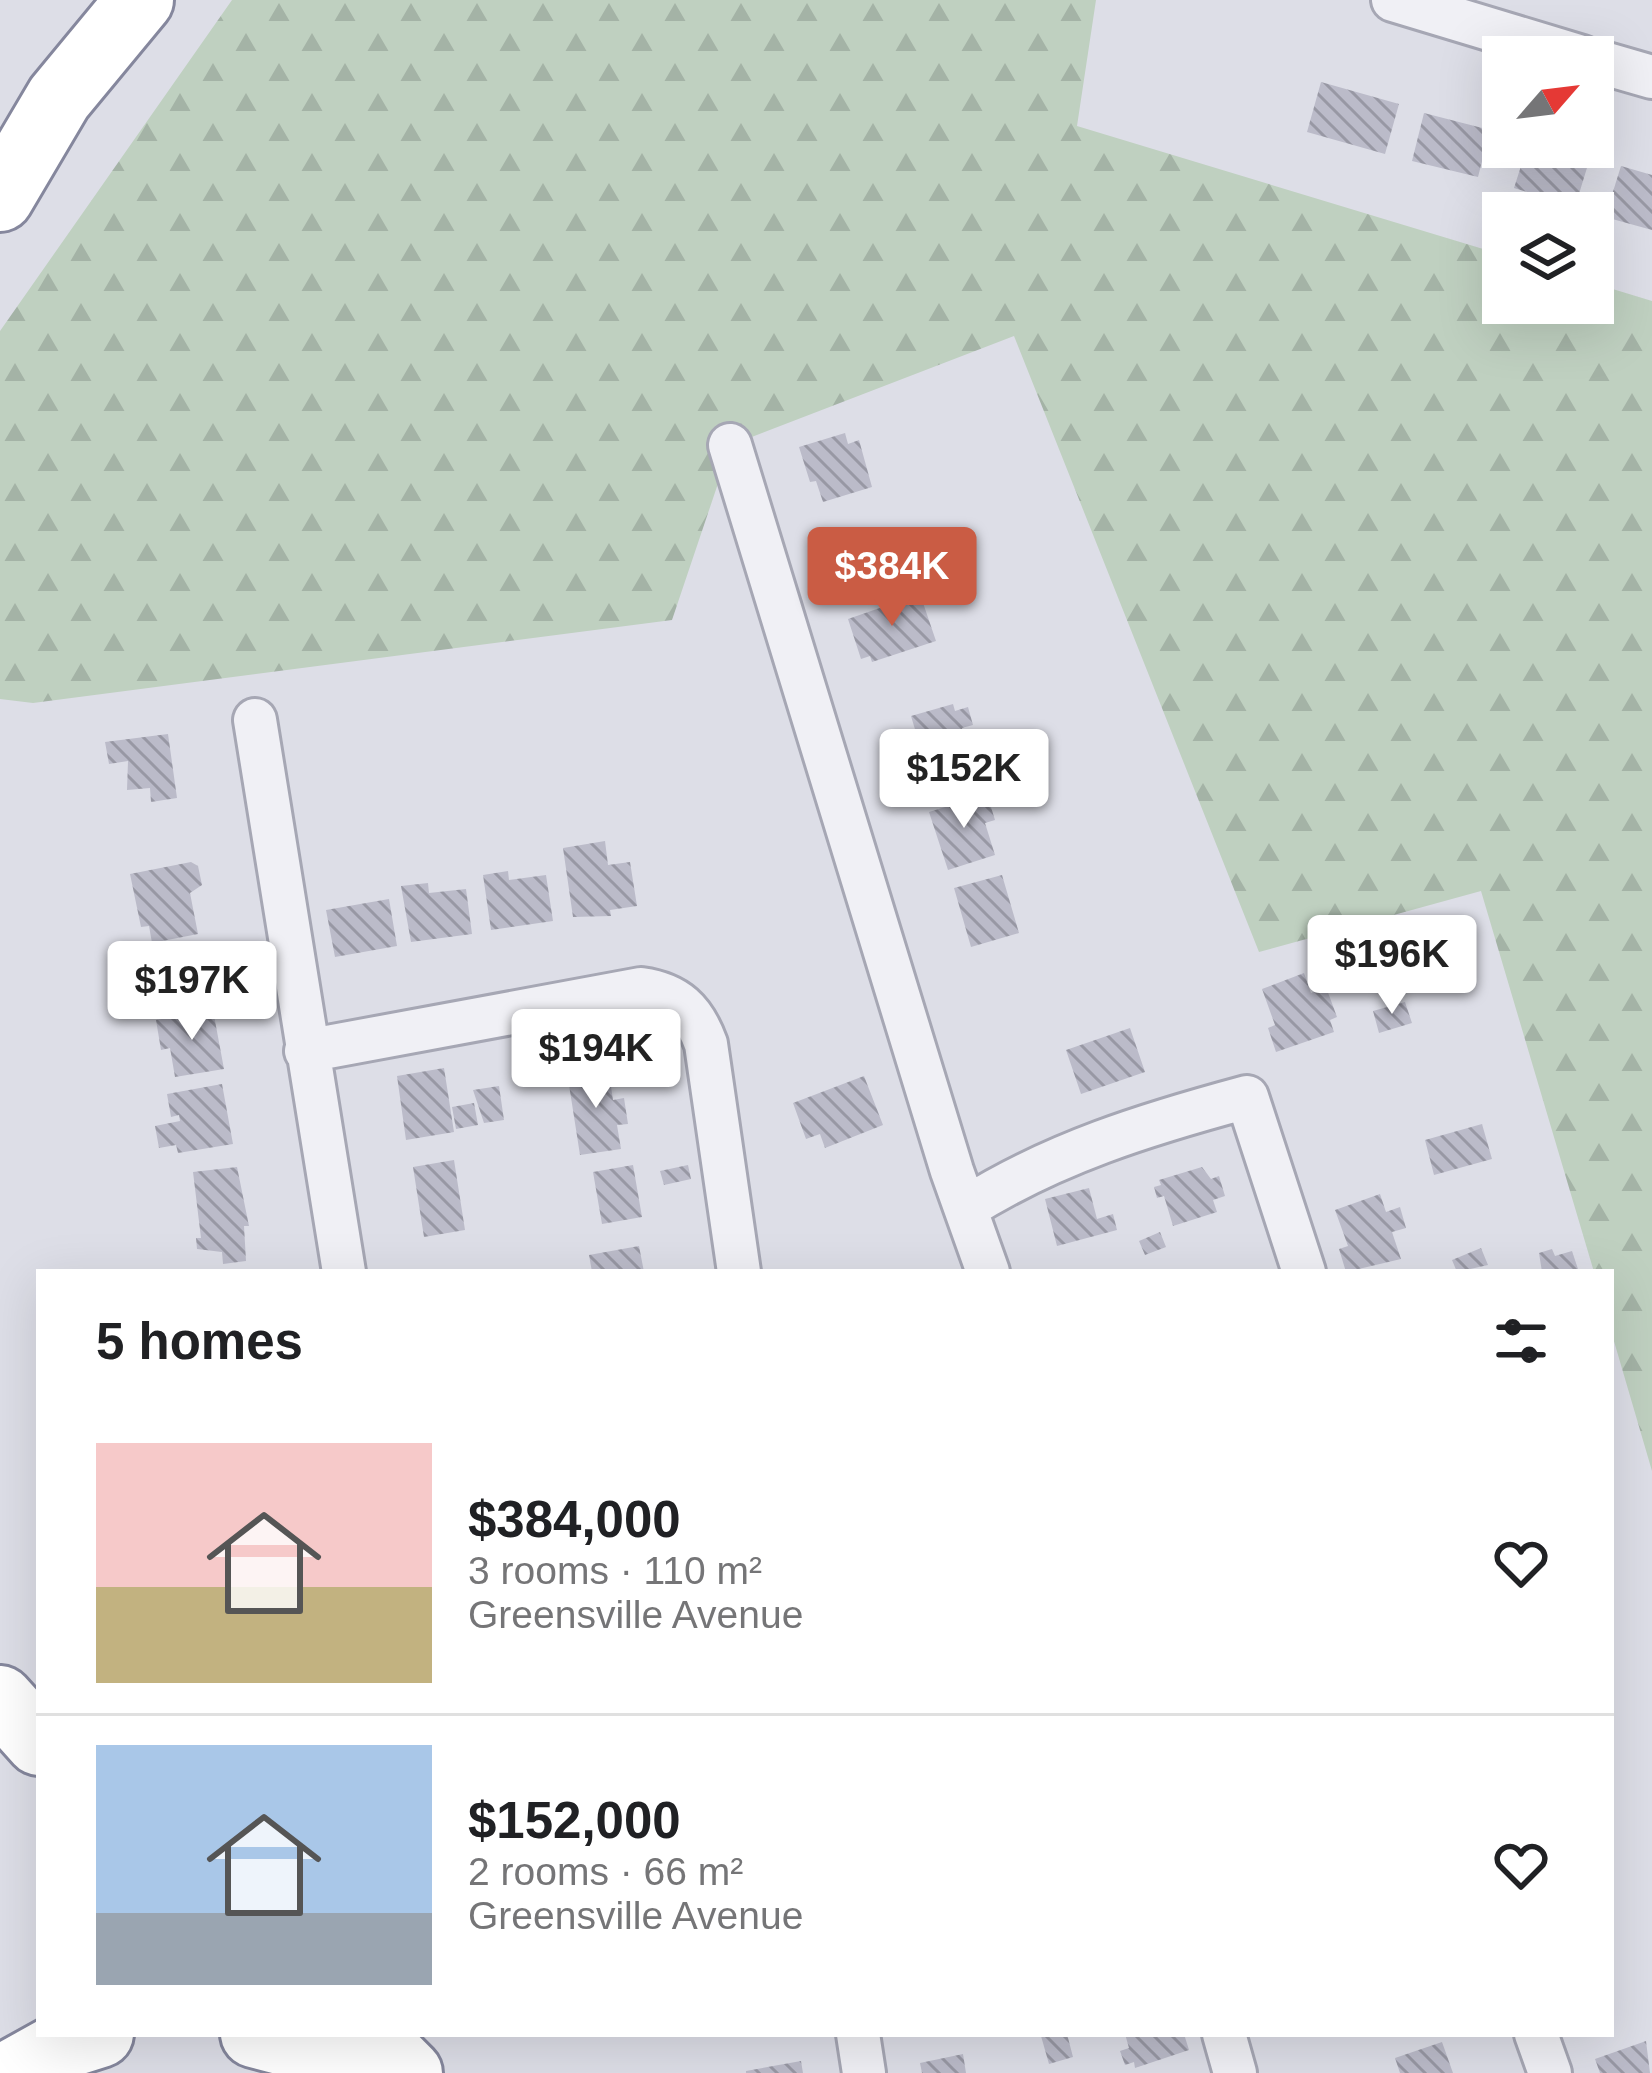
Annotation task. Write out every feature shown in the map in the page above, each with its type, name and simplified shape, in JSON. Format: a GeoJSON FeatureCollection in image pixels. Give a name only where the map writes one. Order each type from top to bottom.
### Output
{"type":"FeatureCollection","features":[{"type":"Feature","properties":{"kind":"highway"},"geometry":{"type":"LineString","coordinates":[[0,198],[59,98],[140,0]]}},
{"type":"Feature","properties":{"kind":"highway"},"geometry":{"type":"LineString","coordinates":[[0,1699],[36,1739]]}},
{"type":"Feature","properties":{"kind":"highway"},"geometry":{"type":"LineString","coordinates":[[12,2073],[91,2037]]}},
{"type":"Feature","properties":{"kind":"highway"},"geometry":{"type":"LineString","coordinates":[[265,2037],[345,2073]]}},
{"type":"Feature","properties":{"kind":"highway"},"geometry":{"type":"LineString","coordinates":[[373,2037],[409,2073]]}},
{"type":"Feature","properties":{"kind":"street"},"geometry":{"type":"LineString","coordinates":[[1393,0],[1512,36]]}},
{"type":"Feature","properties":{"kind":"street"},"geometry":{"type":"LineString","coordinates":[[1614,66],[1652,77]]}},
{"type":"Feature","properties":{"kind":"street"},"geometry":{"type":"LineString","coordinates":[[730,445],[987,1269]]}},
{"type":"Feature","properties":{"kind":"street"},"geometry":{"type":"LineString","coordinates":[[255,720],[343,1269]]}},
{"type":"Feature","properties":{"kind":"street"},"geometry":{"type":"LineString","coordinates":[[306,1051],[641,989],[682,1003],[698,1022],[739,1269]]}},
{"type":"Feature","properties":{"kind":"street"},"geometry":{"type":"LineString","coordinates":[[966,1208],[1017,1176],[1090,1144],[1247,1097],[1303,1269]]}},
{"type":"Feature","properties":{"kind":"street"},"geometry":{"type":"LineString","coordinates":[[858,2037],[864,2073]]}},
{"type":"Feature","properties":{"kind":"street"},"geometry":{"type":"LineString","coordinates":[[1225,2037],[1235,2073]]}},
{"type":"Feature","properties":{"kind":"street"},"geometry":{"type":"LineString","coordinates":[[1537,2037],[1550,2073]]}},
{"type":"Feature","properties":{"kind":"green space"},"geometry":{"type":"Polygon","coordinates":[[[232,0],[1096,0],[1077,126],[1482,249],[1482,324],[1614,324],[1614,289],[1652,301],[1652,1471],[1614,1341],[1614,1269],[1593,1269],[1481,891],[1259,952],[1014,336],[731,445],[672,620],[33,703],[0,699],[0,331],[232,0]]]}},
{"type":"Feature","properties":{"kind":"building"},"geometry":{"type":"Polygon","coordinates":[[[1321,82],[1399,104],[1385,154],[1307,132],[1321,82]]]}},
{"type":"Feature","properties":{"kind":"building"},"geometry":{"type":"Polygon","coordinates":[[[1424,113],[1482,128],[1478,177],[1412,161],[1424,113]]]}},
{"type":"Feature","properties":{"kind":"building"},"geometry":{"type":"Polygon","coordinates":[[[1621,166],[1652,175],[1652,230],[1614,219],[1613,192],[1621,166]]]}},
{"type":"Feature","properties":{"kind":"building"},"geometry":{"type":"Polygon","coordinates":[[[1520,168],[1587,168],[1580,192],[1514,188],[1520,168]]]}},
{"type":"Feature","properties":{"kind":"building"},"geometry":{"type":"Polygon","coordinates":[[[845,433],[848,444],[859,440],[872,487],[823,502],[816,481],[810,482],[799,447],[845,433]]]}},
{"type":"Feature","properties":{"kind":"building"},"geometry":{"type":"Polygon","coordinates":[[[911,540],[914,551],[903,555],[907,569],[893,573],[897,589],[843,600],[833,564],[911,540]]]}},
{"type":"Feature","properties":{"kind":"building"},"geometry":{"type":"Polygon","coordinates":[[[920,594],[936,641],[872,662],[870,656],[861,659],[848,619],[920,594]]]}},
{"type":"Feature","properties":{"kind":"building"},"geometry":{"type":"Polygon","coordinates":[[[953,704],[955,711],[968,707],[973,725],[962,728],[974,770],[931,783],[911,716],[953,704]]]}},
{"type":"Feature","properties":{"kind":"building"},"geometry":{"type":"Polygon","coordinates":[[[168,734],[177,798],[151,802],[150,788],[127,790],[128,761],[109,764],[105,742],[168,734]]]}},
{"type":"Feature","properties":{"kind":"building"},"geometry":{"type":"Polygon","coordinates":[[[987,794],[995,820],[985,823],[995,855],[948,870],[929,812],[987,794]]]}},
{"type":"Feature","properties":{"kind":"building"},"geometry":{"type":"Polygon","coordinates":[[[605,841],[608,865],[630,862],[637,906],[610,910],[611,916],[573,917],[563,848],[605,841]]]}},
{"type":"Feature","properties":{"kind":"building"},"geometry":{"type":"Polygon","coordinates":[[[191,862],[198,866],[202,885],[190,893],[198,934],[152,943],[149,926],[141,927],[130,874],[191,862]]]}},
{"type":"Feature","properties":{"kind":"building"},"geometry":{"type":"Polygon","coordinates":[[[508,871],[509,880],[546,875],[553,921],[491,930],[483,875],[508,871]]]}},
{"type":"Feature","properties":{"kind":"building"},"geometry":{"type":"Polygon","coordinates":[[[1002,875],[1019,933],[971,947],[954,888],[1002,875]]]}},
{"type":"Feature","properties":{"kind":"building"},"geometry":{"type":"Polygon","coordinates":[[[428,883],[429,893],[466,889],[472,934],[411,942],[401,886],[428,883]]]}},
{"type":"Feature","properties":{"kind":"building"},"geometry":{"type":"Polygon","coordinates":[[[389,899],[397,946],[335,957],[326,910],[389,899]]]}},
{"type":"Feature","properties":{"kind":"building"},"geometry":{"type":"Polygon","coordinates":[[[1367,927],[1374,946],[1335,959],[1328,940],[1367,927]]]}},
{"type":"Feature","properties":{"kind":"building"},"geometry":{"type":"Polygon","coordinates":[[[1304,973],[1311,993],[1326,987],[1337,1017],[1330,1020],[1334,1032],[1276,1052],[1268,1028],[1275,1025],[1262,989],[1304,973]]]}},
{"type":"Feature","properties":{"kind":"building"},"geometry":{"type":"Polygon","coordinates":[[[1405,1002],[1412,1023],[1379,1033],[1373,1011],[1405,1002]]]}},
{"type":"Feature","properties":{"kind":"building"},"geometry":{"type":"Polygon","coordinates":[[[213,1010],[224,1069],[175,1077],[170,1048],[161,1050],[156,1020],[213,1010]]]}},
{"type":"Feature","properties":{"kind":"building"},"geometry":{"type":"Polygon","coordinates":[[[1130,1028],[1145,1072],[1081,1094],[1066,1050],[1130,1028]]]}},
{"type":"Feature","properties":{"kind":"building"},"geometry":{"type":"Polygon","coordinates":[[[608,1066],[613,1100],[624,1098],[628,1124],[617,1125],[621,1149],[580,1155],[567,1072],[608,1066]]]}},
{"type":"Feature","properties":{"kind":"building"},"geometry":{"type":"Polygon","coordinates":[[[444,1068],[454,1132],[406,1140],[397,1076],[444,1068]]]}},
{"type":"Feature","properties":{"kind":"building"},"geometry":{"type":"Polygon","coordinates":[[[864,1076],[883,1125],[825,1148],[820,1134],[806,1139],[793,1103],[864,1076]]]}},
{"type":"Feature","properties":{"kind":"building"},"geometry":{"type":"Polygon","coordinates":[[[222,1084],[233,1144],[178,1153],[176,1145],[159,1148],[155,1126],[180,1121],[179,1115],[171,1117],[167,1094],[222,1084]]]}},
{"type":"Feature","properties":{"kind":"building"},"geometry":{"type":"Polygon","coordinates":[[[499,1086],[504,1120],[484,1123],[473,1090],[499,1086]]]}},
{"type":"Feature","properties":{"kind":"building"},"geometry":{"type":"Polygon","coordinates":[[[474,1103],[478,1125],[456,1129],[452,1107],[474,1103]]]}},
{"type":"Feature","properties":{"kind":"building"},"geometry":{"type":"Polygon","coordinates":[[[1482,1124],[1492,1159],[1434,1175],[1425,1140],[1482,1124]]]}},
{"type":"Feature","properties":{"kind":"building"},"geometry":{"type":"Polygon","coordinates":[[[454,1160],[465,1230],[424,1237],[413,1167],[454,1160]]]}},
{"type":"Feature","properties":{"kind":"building"},"geometry":{"type":"Polygon","coordinates":[[[633,1165],[642,1217],[602,1224],[593,1172],[633,1165]]]}},
{"type":"Feature","properties":{"kind":"building"},"geometry":{"type":"Polygon","coordinates":[[[688,1165],[691,1179],[664,1185],[660,1171],[688,1165]]]}},
{"type":"Feature","properties":{"kind":"building"},"geometry":{"type":"Polygon","coordinates":[[[237,1167],[249,1226],[244,1226],[246,1261],[223,1264],[222,1252],[197,1249],[196,1238],[201,1238],[193,1172],[237,1167]]]}},
{"type":"Feature","properties":{"kind":"building"},"geometry":{"type":"Polygon","coordinates":[[[1202,1167],[1211,1179],[1219,1176],[1225,1196],[1213,1200],[1217,1212],[1173,1226],[1164,1196],[1157,1198],[1154,1187],[1161,1185],[1159,1180],[1202,1167]]]}},
{"type":"Feature","properties":{"kind":"building"},"geometry":{"type":"Polygon","coordinates":[[[1089,1188],[1097,1219],[1113,1214],[1117,1230],[1057,1246],[1045,1199],[1089,1188]]]}},
{"type":"Feature","properties":{"kind":"building"},"geometry":{"type":"Polygon","coordinates":[[[1380,1194],[1386,1212],[1400,1207],[1406,1228],[1392,1232],[1401,1259],[1345,1269],[1339,1249],[1348,1246],[1335,1210],[1380,1194]]]}},
{"type":"Feature","properties":{"kind":"building"},"geometry":{"type":"Polygon","coordinates":[[[1160,1232],[1166,1247],[1145,1255],[1139,1241],[1160,1232]]]}},
{"type":"Feature","properties":{"kind":"building"},"geometry":{"type":"Polygon","coordinates":[[[639,1246],[643,1269],[591,1269],[589,1255],[639,1246]]]}},
{"type":"Feature","properties":{"kind":"building"},"geometry":{"type":"Polygon","coordinates":[[[1481,1248],[1488,1265],[1456,1269],[1452,1260],[1481,1248]]]}},
{"type":"Feature","properties":{"kind":"building"},"geometry":{"type":"Polygon","coordinates":[[[1552,1249],[1555,1256],[1572,1251],[1578,1269],[1542,1269],[1539,1253],[1552,1249]]]}},
{"type":"Feature","properties":{"kind":"building"},"geometry":{"type":"Polygon","coordinates":[[[1041,2037],[1068,2037],[1073,2057],[1049,2064],[1041,2037]]]}},
{"type":"Feature","properties":{"kind":"building"},"geometry":{"type":"Polygon","coordinates":[[[1126,2037],[1185,2037],[1189,2050],[1135,2068],[1134,2062],[1125,2065],[1120,2051],[1129,2048],[1126,2037]]]}},
{"type":"Feature","properties":{"kind":"building"},"geometry":{"type":"Polygon","coordinates":[[[1646,2041],[1650,2073],[1600,2073],[1595,2059],[1646,2041]]]}},
{"type":"Feature","properties":{"kind":"building"},"geometry":{"type":"Polygon","coordinates":[[[1442,2042],[1453,2073],[1400,2073],[1395,2058],[1442,2042]]]}},
{"type":"Feature","properties":{"kind":"building"},"geometry":{"type":"Polygon","coordinates":[[[963,2054],[966,2073],[922,2073],[920,2063],[963,2054]]]}},
{"type":"Feature","properties":{"kind":"building"},"geometry":{"type":"Polygon","coordinates":[[[801,2061],[803,2073],[746,2073],[746,2071],[801,2061]]]}}]}
